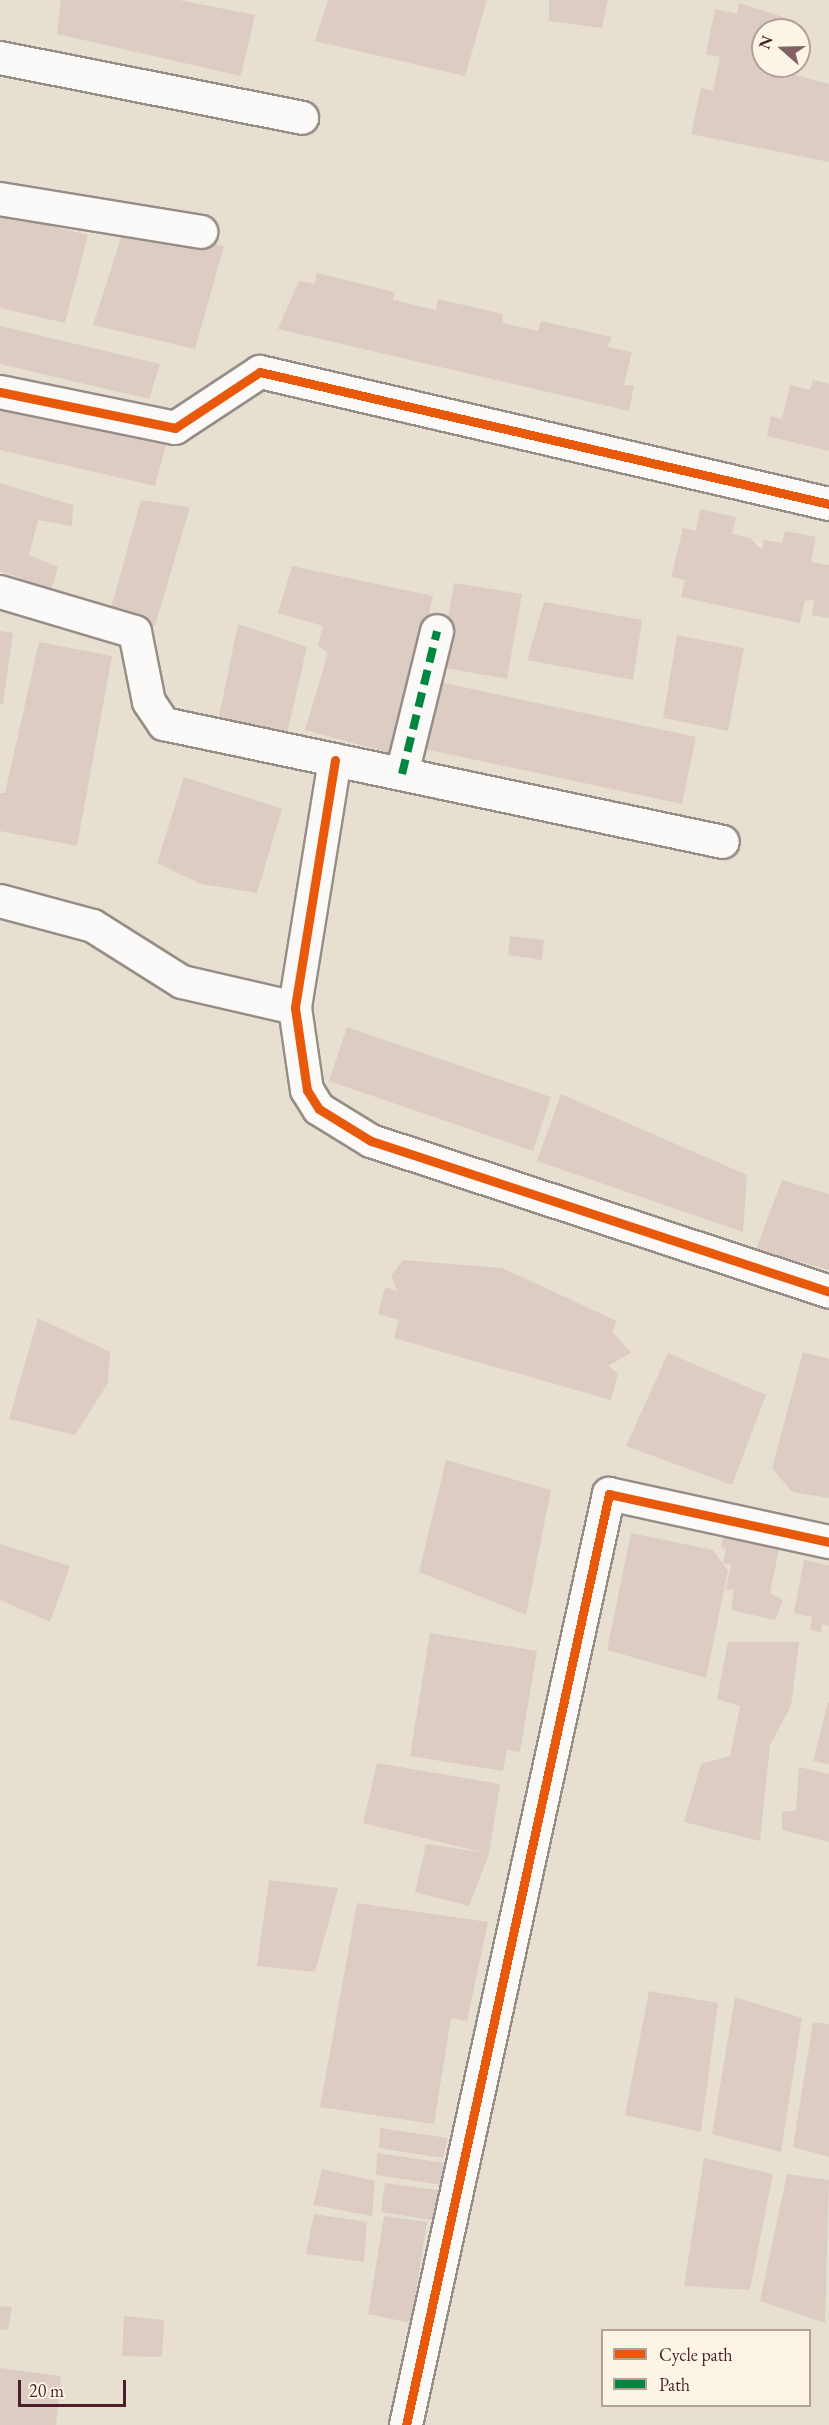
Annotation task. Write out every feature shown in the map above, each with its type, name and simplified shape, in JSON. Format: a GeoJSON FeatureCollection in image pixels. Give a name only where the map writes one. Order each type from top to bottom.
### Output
{"type":"FeatureCollection","features":[{"type":"Feature","properties":{"kind":"street"},"geometry":{"type":"LineString","coordinates":[[0,58],[302,118]]}},
{"type":"Feature","properties":{"kind":"street"},"geometry":{"type":"LineString","coordinates":[[0,198],[201,232]]}},
{"type":"Feature","properties":{"kind":"street"},"geometry":{"type":"LineString","coordinates":[[0,392],[175,428],[260,372],[829,504]]}},
{"type":"Feature","properties":{"kind":"street"},"geometry":{"type":"LineString","coordinates":[[0,592],[135,632],[149,702],[164,724],[723,842]]}},
{"type":"Feature","properties":{"kind":"street"},"geometry":{"type":"LineString","coordinates":[[402,774],[437,631]]}},
{"type":"Feature","properties":{"kind":"street"},"geometry":{"type":"LineString","coordinates":[[335,760],[295,1008],[307,1090],[335,1122],[371,1141],[829,1292]]}},
{"type":"Feature","properties":{"kind":"street"},"geometry":{"type":"LineString","coordinates":[[0,901],[93,926],[182,982],[295,1008]]}},
{"type":"Feature","properties":{"kind":"street"},"geometry":{"type":"LineString","coordinates":[[406,2425],[609,1494],[829,1542]]}},
{"type":"Feature","properties":{"kind":"building"},"geometry":{"type":"Polygon","coordinates":[[[61,0],[179,0],[255,15],[241,76],[57,34],[61,0]]]}},
{"type":"Feature","properties":{"kind":"building"},"geometry":{"type":"Polygon","coordinates":[[[328,0],[487,0],[465,76],[315,41],[328,0]]]}},
{"type":"Feature","properties":{"kind":"building"},"geometry":{"type":"Polygon","coordinates":[[[549,0],[608,0],[602,28],[549,21],[549,0]]]}},
{"type":"Feature","properties":{"kind":"building"},"geometry":{"type":"Polygon","coordinates":[[[739,3],[786,18],[751,18],[751,78],[807,78],[829,84],[829,162],[691,134],[701,88],[713,91],[720,57],[706,54],[715,9],[737,14],[739,3]]]}},
{"type":"Feature","properties":{"kind":"building"},"geometry":{"type":"Polygon","coordinates":[[[0,213],[88,235],[65,323],[0,308],[0,213]]]}},
{"type":"Feature","properties":{"kind":"building"},"geometry":{"type":"Polygon","coordinates":[[[122,235],[224,246],[195,349],[93,325],[122,235]]]}},
{"type":"Feature","properties":{"kind":"building"},"geometry":{"type":"Polygon","coordinates":[[[317,273],[395,292],[393,300],[436,310],[438,299],[503,314],[502,323],[538,331],[541,321],[612,337],[607,347],[632,352],[624,385],[634,386],[629,411],[278,329],[299,281],[315,284],[317,273]]]}},
{"type":"Feature","properties":{"kind":"building"},"geometry":{"type":"Polygon","coordinates":[[[0,326],[160,364],[149,399],[0,364],[0,326]]]}},
{"type":"Feature","properties":{"kind":"building"},"geometry":{"type":"Polygon","coordinates":[[[813,380],[829,384],[829,451],[767,436],[771,416],[782,419],[790,385],[810,390],[813,380]]]}},
{"type":"Feature","properties":{"kind":"building"},"geometry":{"type":"Polygon","coordinates":[[[0,398],[169,434],[155,486],[0,450],[0,398]]]}},
{"type":"Feature","properties":{"kind":"building"},"geometry":{"type":"Polygon","coordinates":[[[0,483],[73,505],[72,526],[38,520],[29,555],[58,567],[51,590],[0,571],[0,483]]]}},
{"type":"Feature","properties":{"kind":"building"},"geometry":{"type":"Polygon","coordinates":[[[141,500],[190,507],[155,626],[109,615],[141,500]]]}},
{"type":"Feature","properties":{"kind":"building"},"geometry":{"type":"Polygon","coordinates":[[[700,509],[736,517],[732,534],[750,538],[762,550],[764,540],[782,543],[785,531],[816,537],[811,562],[829,565],[829,618],[812,615],[814,600],[805,601],[800,623],[681,597],[685,580],[671,577],[683,528],[696,531],[700,509]]]}},
{"type":"Feature","properties":{"kind":"building"},"geometry":{"type":"Polygon","coordinates":[[[292,566],[433,596],[397,755],[305,730],[328,653],[318,645],[323,626],[278,613],[292,566]]]}},
{"type":"Feature","properties":{"kind":"building"},"geometry":{"type":"Polygon","coordinates":[[[454,583],[522,594],[507,679],[440,667],[454,583]]]}},
{"type":"Feature","properties":{"kind":"building"},"geometry":{"type":"Polygon","coordinates":[[[544,602],[642,620],[633,680],[527,660],[544,602]]]}},
{"type":"Feature","properties":{"kind":"building"},"geometry":{"type":"Polygon","coordinates":[[[238,624],[307,647],[286,738],[218,721],[238,624]]]}},
{"type":"Feature","properties":{"kind":"building"},"geometry":{"type":"Polygon","coordinates":[[[0,631],[13,633],[3,704],[0,704],[0,631]]]}},
{"type":"Feature","properties":{"kind":"building"},"geometry":{"type":"Polygon","coordinates":[[[677,635],[744,648],[728,731],[663,718],[677,635]]]}},
{"type":"Feature","properties":{"kind":"building"},"geometry":{"type":"Polygon","coordinates":[[[39,642],[112,656],[77,846],[0,831],[0,793],[5,793],[39,642]]]}},
{"type":"Feature","properties":{"kind":"building"},"geometry":{"type":"Polygon","coordinates":[[[430,680],[696,737],[682,804],[415,747],[430,680]]]}},
{"type":"Feature","properties":{"kind":"building"},"geometry":{"type":"Polygon","coordinates":[[[184,777],[282,809],[257,893],[201,884],[157,863],[184,777]]]}},
{"type":"Feature","properties":{"kind":"building"},"geometry":{"type":"Polygon","coordinates":[[[510,936],[544,940],[542,960],[508,955],[510,936]]]}},
{"type":"Feature","properties":{"kind":"building"},"geometry":{"type":"Polygon","coordinates":[[[347,1027],[551,1097],[533,1151],[329,1081],[347,1027]]]}},
{"type":"Feature","properties":{"kind":"building"},"geometry":{"type":"Polygon","coordinates":[[[561,1094],[747,1175],[743,1232],[537,1161],[561,1094]]]}},
{"type":"Feature","properties":{"kind":"building"},"geometry":{"type":"Polygon","coordinates":[[[782,1180],[829,1194],[829,1270],[756,1249],[782,1180]]]}},
{"type":"Feature","properties":{"kind":"building"},"geometry":{"type":"Polygon","coordinates":[[[403,1260],[502,1268],[617,1321],[612,1331],[631,1353],[608,1366],[618,1373],[611,1400],[394,1338],[399,1320],[378,1314],[385,1287],[397,1291],[391,1276],[403,1260]]]}},
{"type":"Feature","properties":{"kind":"building"},"geometry":{"type":"Polygon","coordinates":[[[38,1318],[110,1352],[108,1383],[75,1435],[9,1419],[38,1318]]]}},
{"type":"Feature","properties":{"kind":"building"},"geometry":{"type":"Polygon","coordinates":[[[803,1352],[829,1359],[829,1498],[792,1492],[772,1468],[803,1352]]]}},
{"type":"Feature","properties":{"kind":"building"},"geometry":{"type":"Polygon","coordinates":[[[668,1353],[766,1395],[732,1485],[626,1446],[668,1353]]]}},
{"type":"Feature","properties":{"kind":"building"},"geometry":{"type":"Polygon","coordinates":[[[446,1460],[551,1490],[526,1615],[419,1572],[446,1460]]]}},
{"type":"Feature","properties":{"kind":"building"},"geometry":{"type":"Polygon","coordinates":[[[725,1529],[788,1541],[785,1550],[779,1550],[770,1593],[783,1600],[775,1620],[731,1610],[734,1590],[726,1589],[731,1565],[723,1563],[726,1550],[721,1547],[725,1529]]]}},
{"type":"Feature","properties":{"kind":"building"},"geometry":{"type":"Polygon","coordinates":[[[631,1533],[713,1550],[728,1571],[706,1678],[607,1650],[631,1533]]]}},
{"type":"Feature","properties":{"kind":"building"},"geometry":{"type":"Polygon","coordinates":[[[0,1544],[70,1566],[50,1622],[0,1600],[0,1544]]]}},
{"type":"Feature","properties":{"kind":"building"},"geometry":{"type":"Polygon","coordinates":[[[804,1560],[829,1565],[829,1626],[822,1624],[821,1632],[810,1630],[812,1617],[794,1613],[804,1560]]]}},
{"type":"Feature","properties":{"kind":"building"},"geometry":{"type":"Polygon","coordinates":[[[430,1633],[537,1651],[520,1752],[507,1750],[503,1771],[410,1756],[430,1633]]]}},
{"type":"Feature","properties":{"kind":"building"},"geometry":{"type":"Polygon","coordinates":[[[728,1642],[799,1642],[791,1706],[770,1745],[760,1841],[684,1822],[701,1764],[730,1756],[740,1706],[717,1699],[728,1642]]]}},
{"type":"Feature","properties":{"kind":"building"},"geometry":{"type":"Polygon","coordinates":[[[829,1702],[829,1764],[813,1761],[829,1702]]]}},
{"type":"Feature","properties":{"kind":"building"},"geometry":{"type":"Polygon","coordinates":[[[377,1763],[500,1784],[489,1854],[469,1906],[415,1892],[426,1844],[485,1853],[363,1823],[377,1763]]]}},
{"type":"Feature","properties":{"kind":"building"},"geometry":{"type":"Polygon","coordinates":[[[799,1767],[829,1774],[829,1842],[782,1830],[782,1812],[796,1810],[799,1767]]]}},
{"type":"Feature","properties":{"kind":"building"},"geometry":{"type":"Polygon","coordinates":[[[269,1880],[338,1888],[315,1972],[257,1966],[269,1880]]]}},
{"type":"Feature","properties":{"kind":"building"},"geometry":{"type":"Polygon","coordinates":[[[357,1903],[488,1922],[467,2021],[451,2018],[434,2124],[320,2107],[357,1903]]]}},
{"type":"Feature","properties":{"kind":"building"},"geometry":{"type":"Polygon","coordinates":[[[649,1991],[718,2003],[701,2132],[625,2115],[649,1991]]]}},
{"type":"Feature","properties":{"kind":"building"},"geometry":{"type":"Polygon","coordinates":[[[735,1997],[802,2018],[781,2152],[712,2134],[735,1997]]]}},
{"type":"Feature","properties":{"kind":"building"},"geometry":{"type":"Polygon","coordinates":[[[813,2022],[829,2024],[829,2157],[793,2147],[813,2022]]]}},
{"type":"Feature","properties":{"kind":"building"},"geometry":{"type":"Polygon","coordinates":[[[380,2128],[448,2138],[443,2158],[379,2148],[380,2128]]]}},
{"type":"Feature","properties":{"kind":"building"},"geometry":{"type":"Polygon","coordinates":[[[377,2153],[445,2163],[442,2185],[376,2175],[377,2153]]]}},
{"type":"Feature","properties":{"kind":"building"},"geometry":{"type":"Polygon","coordinates":[[[704,2158],[773,2174],[750,2290],[684,2286],[704,2158]]]}},
{"type":"Feature","properties":{"kind":"building"},"geometry":{"type":"Polygon","coordinates":[[[322,2169],[375,2181],[372,2216],[313,2205],[322,2169]]]}},
{"type":"Feature","properties":{"kind":"building"},"geometry":{"type":"Polygon","coordinates":[[[787,2174],[829,2180],[825,2323],[760,2301],[787,2174]]]}},
{"type":"Feature","properties":{"kind":"building"},"geometry":{"type":"Polygon","coordinates":[[[385,2183],[445,2191],[439,2221],[381,2212],[385,2183]]]}},
{"type":"Feature","properties":{"kind":"building"},"geometry":{"type":"Polygon","coordinates":[[[314,2214],[367,2222],[364,2262],[306,2254],[314,2214]]]}},
{"type":"Feature","properties":{"kind":"building"},"geometry":{"type":"Polygon","coordinates":[[[384,2216],[427,2222],[411,2323],[368,2314],[384,2216]]]}},
{"type":"Feature","properties":{"kind":"building"},"geometry":{"type":"Polygon","coordinates":[[[0,2306],[12,2307],[8,2330],[0,2329],[0,2306]]]}},
{"type":"Feature","properties":{"kind":"building"},"geometry":{"type":"Polygon","coordinates":[[[124,2316],[164,2320],[162,2357],[122,2356],[124,2316]]]}},
{"type":"Feature","properties":{"kind":"building"},"geometry":{"type":"Polygon","coordinates":[[[0,2368],[61,2376],[56,2425],[0,2425],[0,2368]]]}},
{"type":"Feature","properties":{"kind":"marked path"},"geometry":{"type":"LineString","coordinates":[[402,774],[437,631]]}},
{"type":"Feature","properties":{"kind":"cycle path"},"geometry":{"type":"LineString","coordinates":[[0,392],[175,428],[260,372],[829,504]]}},
{"type":"Feature","properties":{"kind":"cycle path"},"geometry":{"type":"LineString","coordinates":[[335,760],[295,1008],[307,1090],[319,1109],[371,1141],[829,1292]]}},
{"type":"Feature","properties":{"kind":"cycle path"},"geometry":{"type":"LineString","coordinates":[[406,2425],[609,1494],[829,1542]]}}]}
